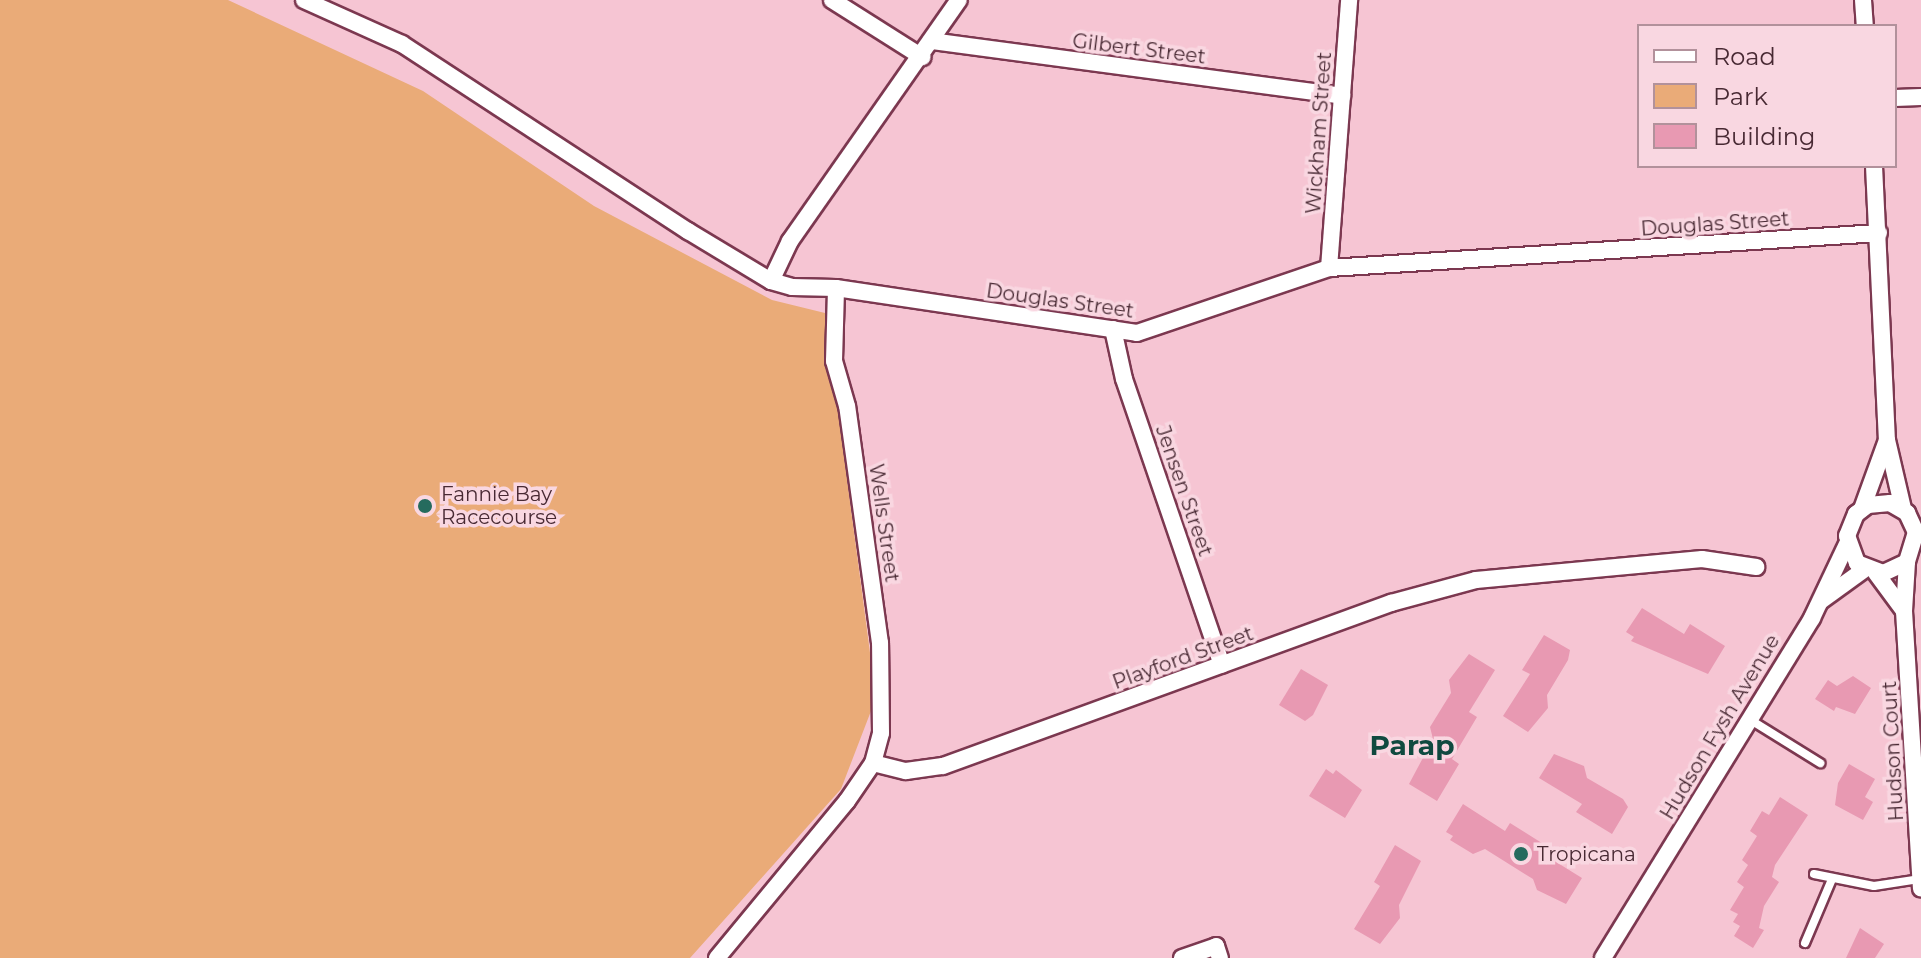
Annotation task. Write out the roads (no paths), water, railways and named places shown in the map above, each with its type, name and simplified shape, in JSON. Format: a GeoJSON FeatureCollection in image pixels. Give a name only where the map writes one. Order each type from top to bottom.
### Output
{"type":"FeatureCollection","features":[{"type":"Feature","properties":{"kind":"street","name":"Douglas Street"},"geometry":{"type":"LineString","coordinates":[[304,0],[402,44],[771,281],[1148,332],[1329,268],[1879,233]]}},
{"type":"Feature","properties":{"kind":"street"},"geometry":{"type":"LineString","coordinates":[[832,0],[922,57]]}},
{"type":"Feature","properties":{"kind":"street"},"geometry":{"type":"LineString","coordinates":[[771,281],[797,230],[922,57],[959,0]]}},
{"type":"Feature","properties":{"kind":"street","name":"Wickham Street"},"geometry":{"type":"LineString","coordinates":[[1329,268],[1349,0]]}},
{"type":"Feature","properties":{"kind":"street"},"geometry":{"type":"LineString","coordinates":[[1863,0],[1865,24]]}},
{"type":"Feature","properties":{"kind":"street","name":"Gilbert Street"},"geometry":{"type":"LineString","coordinates":[[931,41],[1342,96]]}},
{"type":"Feature","properties":{"kind":"street"},"geometry":{"type":"LineString","coordinates":[[1897,98],[1921,97]]}},
{"type":"Feature","properties":{"kind":"street"},"geometry":{"type":"LineString","coordinates":[[1822,600],[1837,594],[1871,571],[1913,555],[1917,540],[1887,440],[1874,168]]}},
{"type":"Feature","properties":{"kind":"street","name":"Wells Street"},"geometry":{"type":"LineString","coordinates":[[836,288],[834,361],[847,406],[883,664],[882,720],[873,763]]}},
{"type":"Feature","properties":{"kind":"street","name":"Jensen Street"},"geometry":{"type":"LineString","coordinates":[[1113,329],[1124,379],[1222,665]]}},
{"type":"Feature","properties":{"kind":"street"},"geometry":{"type":"LineString","coordinates":[[1887,440],[1862,509],[1851,521],[1847,544],[1904,611]]}},
{"type":"Feature","properties":{"kind":"street"},"geometry":{"type":"LineString","coordinates":[[1862,509],[1882,503],[1911,516]]}},
{"type":"Feature","properties":{"kind":"street","name":"Hudson Fysh Avenue"},"geometry":{"type":"LineString","coordinates":[[1603,958],[1822,600],[1847,544]]}},
{"type":"Feature","properties":{"kind":"street","name":"Hudson Court"},"geometry":{"type":"LineString","coordinates":[[1913,555],[1904,611],[1917,757],[1921,888]]}},
{"type":"Feature","properties":{"kind":"street","name":"Playford Street"},"geometry":{"type":"LineString","coordinates":[[873,763],[906,771],[943,766],[1391,603],[1514,572],[1702,559],[1756,567]]}},
{"type":"Feature","properties":{"kind":"street"},"geometry":{"type":"LineString","coordinates":[[717,958],[826,829],[873,763]]}},
{"type":"Feature","properties":{"kind":"street"},"geometry":{"type":"LineString","coordinates":[[1182,958],[1218,952]]}},
{"type":"Feature","properties":{"kind":"lane"},"geometry":{"type":"LineString","coordinates":[[1748,719],[1820,763]]}},
{"type":"Feature","properties":{"kind":"lane"},"geometry":{"type":"LineString","coordinates":[[1814,874],[1874,886],[1920,879]]}},
{"type":"Feature","properties":{"kind":"lane"},"geometry":{"type":"LineString","coordinates":[[1805,943],[1832,879]]}},
{"type":"Feature","properties":{"kind":"place","name":"Fannie Bay Racecourse"},"geometry":{"type":"Point","coordinates":[425,506]}},
{"type":"Feature","properties":{"kind":"place","name":"Tropicana"},"geometry":{"type":"Point","coordinates":[1521,854]}},
{"type":"Feature","properties":{"kind":"district","name":"Parap"},"geometry":{"type":"Point","coordinates":[1412,745]}}]}
